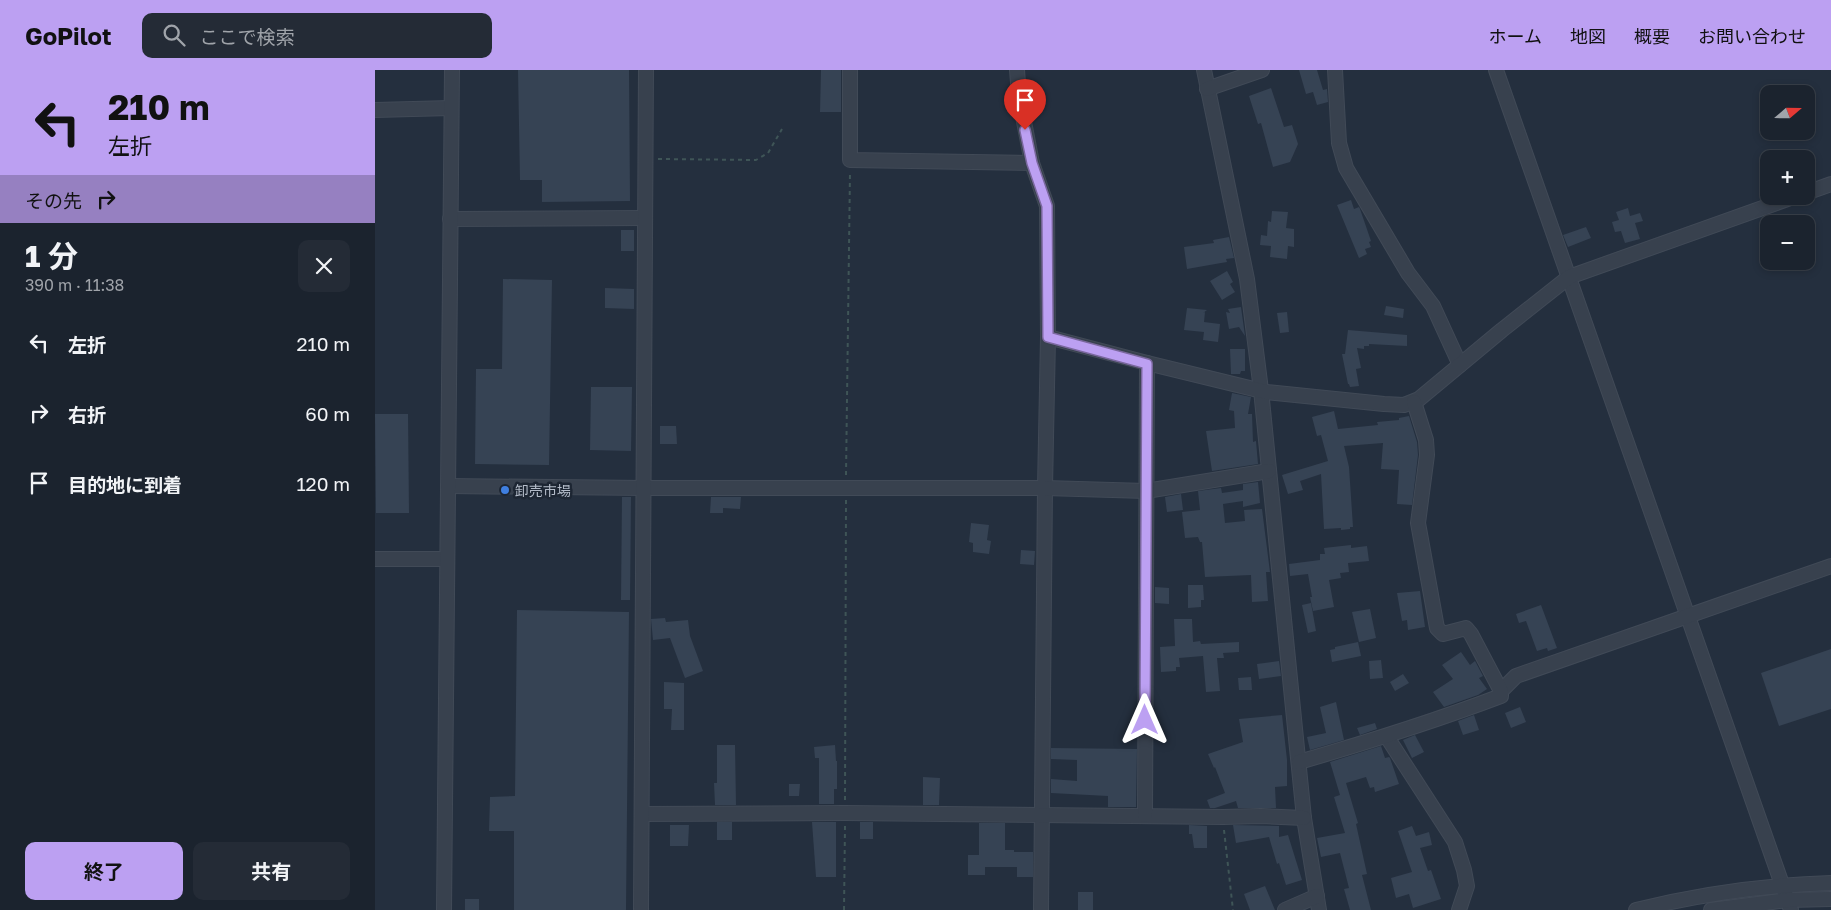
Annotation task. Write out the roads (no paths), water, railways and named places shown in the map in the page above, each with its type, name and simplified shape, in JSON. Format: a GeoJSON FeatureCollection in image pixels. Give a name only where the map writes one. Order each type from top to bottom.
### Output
{"type":"FeatureCollection","features":[{"type":"Feature","properties":{"kind":"street"},"geometry":{"type":"LineString","coordinates":[[444,910],[452,70]]}},
{"type":"Feature","properties":{"kind":"street"},"geometry":{"type":"LineString","coordinates":[[641,910],[646,70]]}},
{"type":"Feature","properties":{"kind":"street"},"geometry":{"type":"LineString","coordinates":[[850,70],[850,160],[1013,161],[1032,163]]}},
{"type":"Feature","properties":{"kind":"street"},"geometry":{"type":"LineString","coordinates":[[1017,70],[1019,96],[1032,163],[1047,206],[1048,337],[1041,910]]}},
{"type":"Feature","properties":{"kind":"street"},"geometry":{"type":"LineString","coordinates":[[1204,70],[1247,279],[1261,390],[1304,818],[1318,903],[1285,910]]}},
{"type":"Feature","properties":{"kind":"street"},"geometry":{"type":"LineString","coordinates":[[1207,89],[1262,70]]}},
{"type":"Feature","properties":{"kind":"street"},"geometry":{"type":"LineString","coordinates":[[1335,70],[1339,144],[1346,168],[1408,273],[1433,306],[1460,366]]}},
{"type":"Feature","properties":{"kind":"street"},"geometry":{"type":"LineString","coordinates":[[1496,70],[1789,905]]}},
{"type":"Feature","properties":{"kind":"street"},"geometry":{"type":"LineString","coordinates":[[375,110],[451,108]]}},
{"type":"Feature","properties":{"kind":"street"},"geometry":{"type":"LineString","coordinates":[[1815,190],[1831,184]]}},
{"type":"Feature","properties":{"kind":"street"},"geometry":{"type":"LineString","coordinates":[[1048,337],[1147,364],[1261,390],[1404,405],[1414,402],[1569,277],[1771,205]]}},
{"type":"Feature","properties":{"kind":"street"},"geometry":{"type":"LineString","coordinates":[[450,219],[645,218]]}},
{"type":"Feature","properties":{"kind":"street"},"geometry":{"type":"LineString","coordinates":[[1145,815],[1147,364]]}},
{"type":"Feature","properties":{"kind":"street"},"geometry":{"type":"LineString","coordinates":[[1414,402],[1426,440],[1427,454],[1418,523],[1437,628],[1443,634],[1466,628],[1501,691]]}},
{"type":"Feature","properties":{"kind":"street"},"geometry":{"type":"LineString","coordinates":[[448,486],[846,489],[1045,488],[1146,491],[1269,471]]}},
{"type":"Feature","properties":{"kind":"street"},"geometry":{"type":"LineString","coordinates":[[375,559],[447,559]]}},
{"type":"Feature","properties":{"kind":"street"},"geometry":{"type":"LineString","coordinates":[[1299,762],[1387,737],[1438,720],[1501,696],[1501,691],[1516,676],[1831,566]]}},
{"type":"Feature","properties":{"kind":"street"},"geometry":{"type":"LineString","coordinates":[[1387,737],[1455,842],[1467,886],[1459,910]]}},
{"type":"Feature","properties":{"kind":"street"},"geometry":{"type":"LineString","coordinates":[[641,814],[845,813],[1261,816],[1304,818]]}},
{"type":"Feature","properties":{"kind":"street"},"geometry":{"type":"LineString","coordinates":[[1636,910],[1678,900],[1782,885],[1831,883]]}},
{"type":"Feature","properties":{"kind":"street"},"geometry":{"type":"LineString","coordinates":[[1711,910],[1789,905],[1831,898]]}},
{"type":"Feature","properties":{"kind":"place","name":"卸売市場"},"geometry":{"type":"Point","coordinates":[505,490]}}]}
